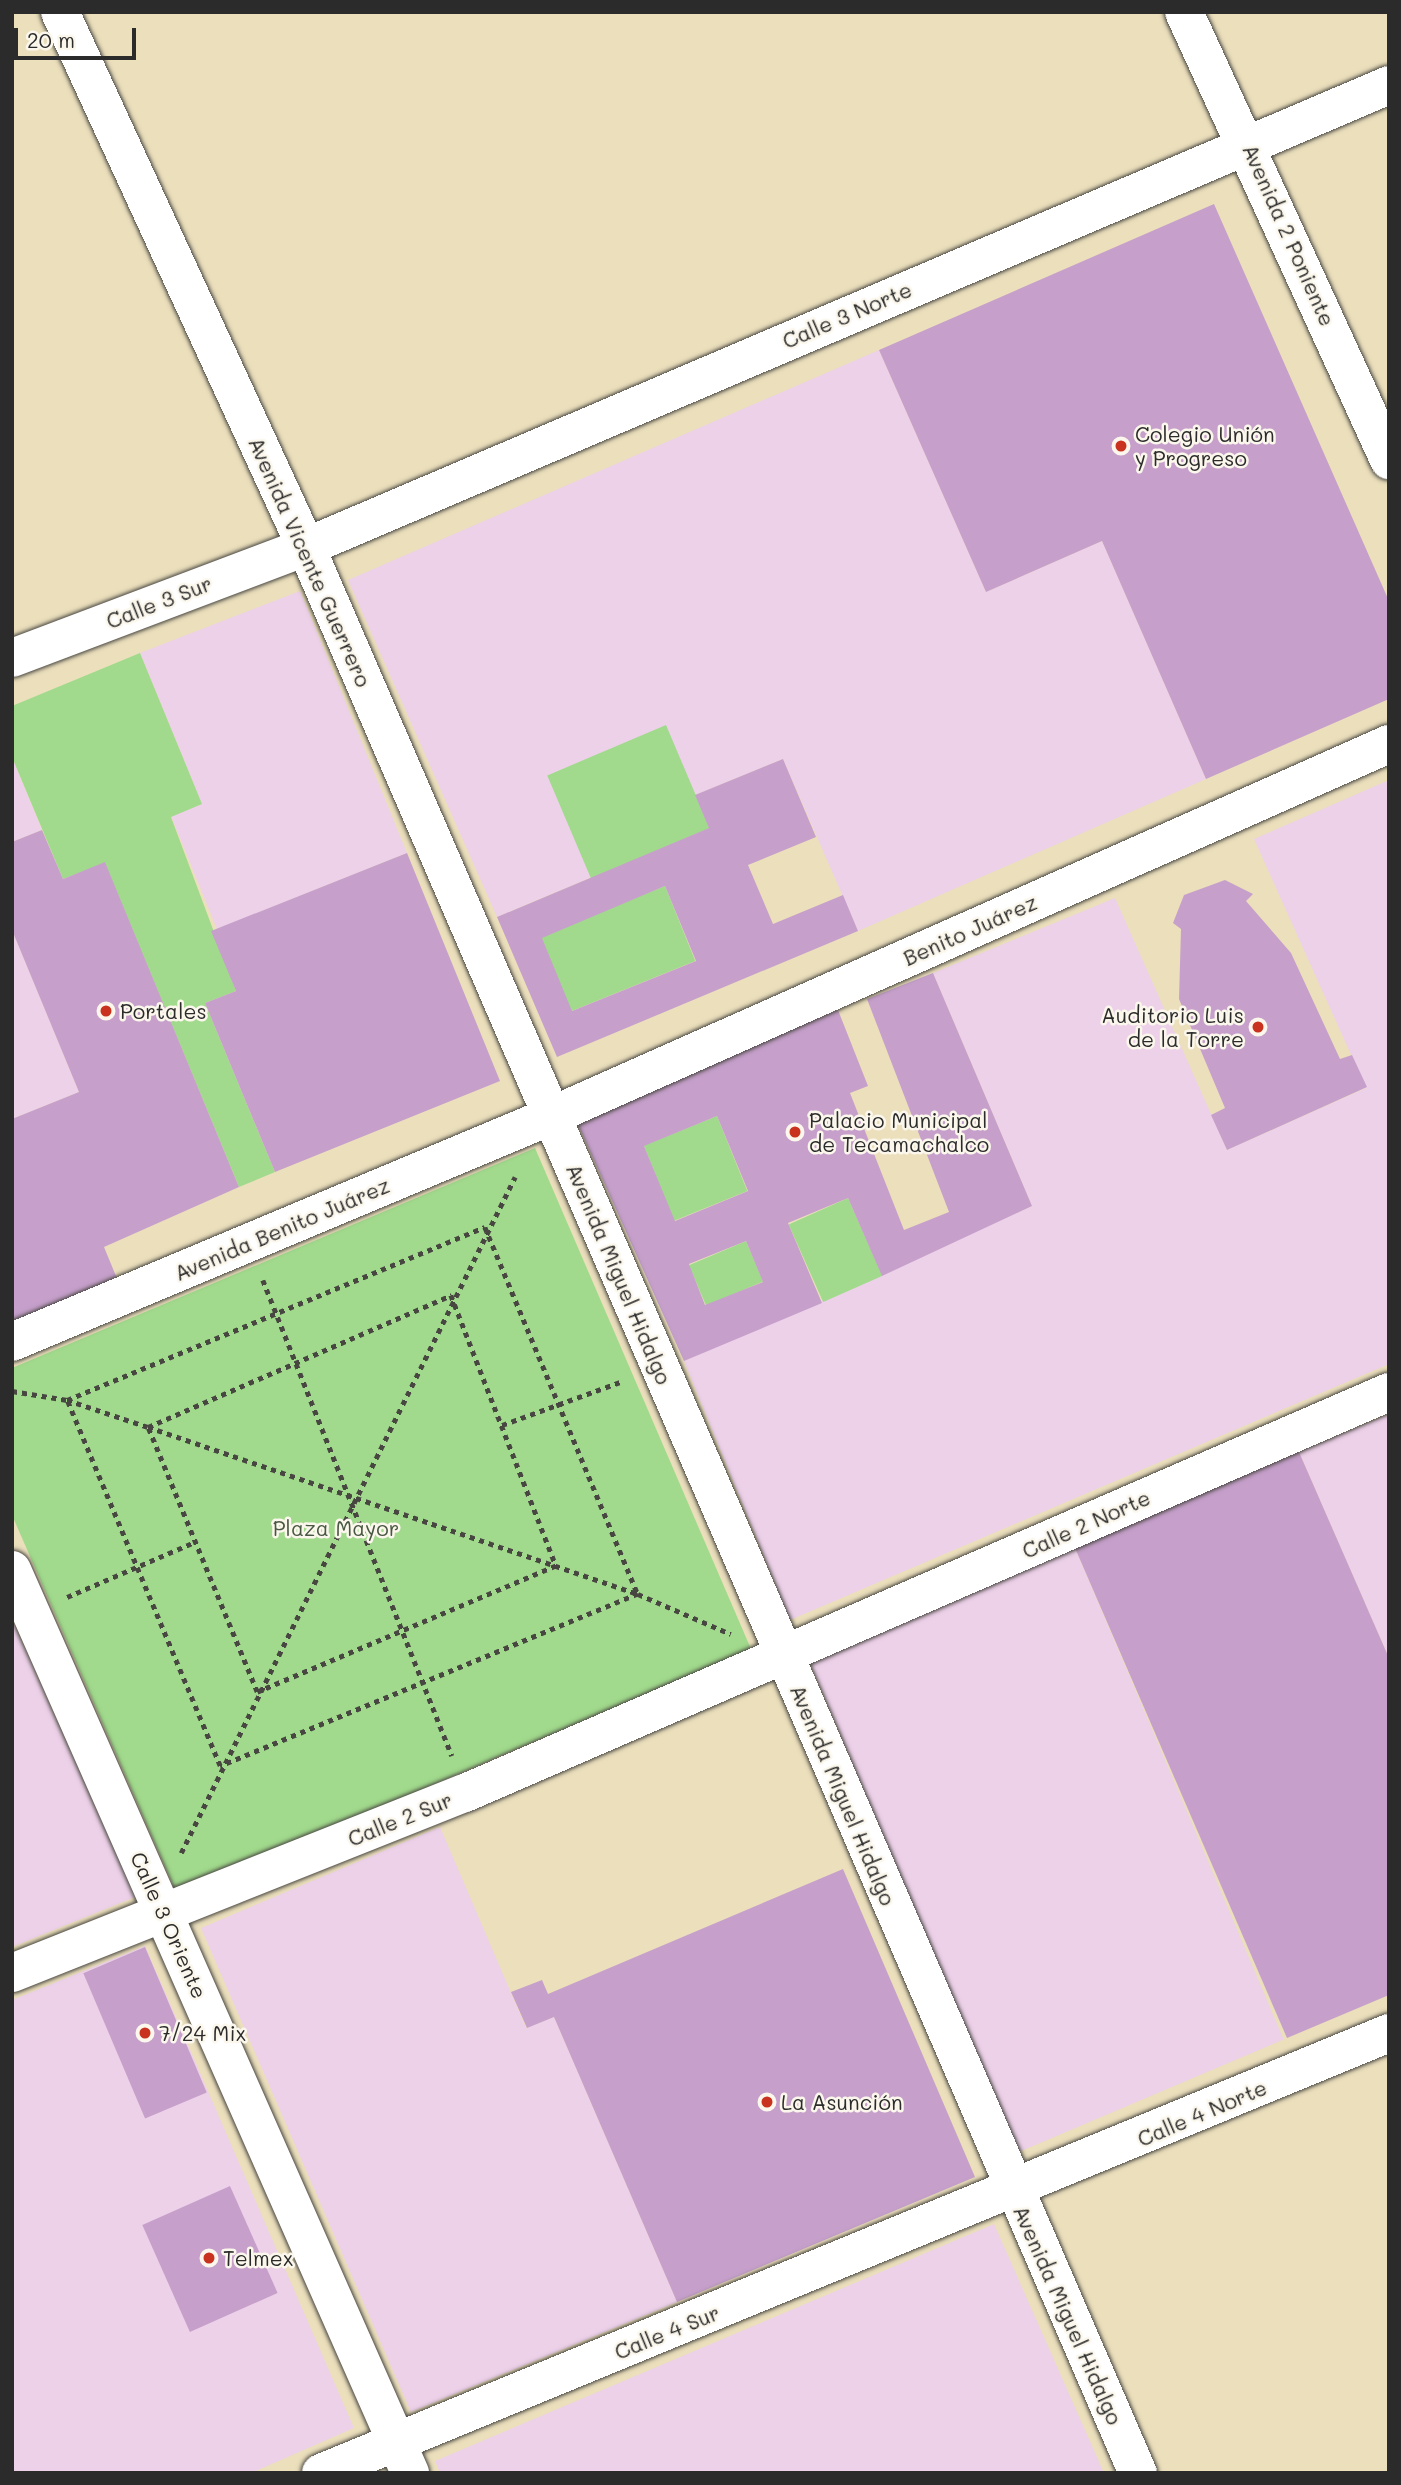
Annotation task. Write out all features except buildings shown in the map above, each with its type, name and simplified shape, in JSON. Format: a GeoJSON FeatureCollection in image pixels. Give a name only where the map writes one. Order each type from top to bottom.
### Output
{"type":"FeatureCollection","features":[{"type":"Feature","properties":{"kind":"street","name":"Avenida Vicente Guerrero"},"geometry":{"type":"LineString","coordinates":[[60,12],[306,547],[551,1116]]}},
{"type":"Feature","properties":{"kind":"street","name":"Avenida 2 Poniente"},"geometry":{"type":"LineString","coordinates":[[1184,12],[1249,144],[1389,460]]}},
{"type":"Feature","properties":{"kind":"street","name":"Calle 3 Norte"},"geometry":{"type":"LineString","coordinates":[[306,547],[1389,85]]}},
{"type":"Feature","properties":{"kind":"street","name":"Calle 3 Sur"},"geometry":{"type":"LineString","coordinates":[[12,658],[306,547]]}},
{"type":"Feature","properties":{"kind":"street","name":"Benito Juárez"},"geometry":{"type":"LineString","coordinates":[[551,1116],[1389,744]]}},
{"type":"Feature","properties":{"kind":"street","name":"Avenida Benito Juárez"},"geometry":{"type":"LineString","coordinates":[[12,1342],[551,1116]]}},
{"type":"Feature","properties":{"kind":"street","name":"Avenida Miguel Hidalgo"},"geometry":{"type":"LineString","coordinates":[[551,1116],[1014,2192],[1138,2473]]}},
{"type":"Feature","properties":{"kind":"street","name":"Calle 2 Norte"},"geometry":{"type":"LineString","coordinates":[[784,1656],[1389,1392]]}},
{"type":"Feature","properties":{"kind":"street","name":"Calle 3 Oriente"},"geometry":{"type":"LineString","coordinates":[[12,1570],[403,2457]]}},
{"type":"Feature","properties":{"kind":"street","name":"Calle 2 Sur"},"geometry":{"type":"LineString","coordinates":[[12,1973],[161,1908],[465,1793],[784,1656]]}},
{"type":"Feature","properties":{"kind":"street","name":"Calle 4 Norte"},"geometry":{"type":"LineString","coordinates":[[1014,2192],[1389,2033]]}},
{"type":"Feature","properties":{"kind":"street","name":"Calle 4 Sur"},"geometry":{"type":"LineString","coordinates":[[321,2473],[403,2457],[1014,2192]]}},
{"type":"Feature","properties":{"kind":"path"},"geometry":{"type":"LineString","coordinates":[[161,1908],[220,1766],[485,1227],[518,1171]]}},
{"type":"Feature","properties":{"kind":"path"},"geometry":{"type":"LineString","coordinates":[[67,1400],[485,1227]]}},
{"type":"Feature","properties":{"kind":"path"},"geometry":{"type":"LineString","coordinates":[[485,1227],[638,1594]]}},
{"type":"Feature","properties":{"kind":"path"},"geometry":{"type":"LineString","coordinates":[[249,1243],[275,1314],[426,1681],[465,1793]]}},
{"type":"Feature","properties":{"kind":"path"},"geometry":{"type":"LineString","coordinates":[[148,1427],[452,1295]]}},
{"type":"Feature","properties":{"kind":"path"},"geometry":{"type":"LineString","coordinates":[[452,1295],[556,1566]]}},
{"type":"Feature","properties":{"kind":"path"},"geometry":{"type":"LineString","coordinates":[[502,1425],[660,1368]]}},
{"type":"Feature","properties":{"kind":"path"},"geometry":{"type":"LineString","coordinates":[[12,1391],[67,1400],[638,1594],[784,1656]]}},
{"type":"Feature","properties":{"kind":"path"},"geometry":{"type":"LineString","coordinates":[[67,1400],[220,1766]]}},
{"type":"Feature","properties":{"kind":"path"},"geometry":{"type":"LineString","coordinates":[[148,1427],[257,1692]]}},
{"type":"Feature","properties":{"kind":"path"},"geometry":{"type":"LineString","coordinates":[[31,1613],[195,1542]]}},
{"type":"Feature","properties":{"kind":"path"},"geometry":{"type":"LineString","coordinates":[[257,1692],[556,1566]]}},
{"type":"Feature","properties":{"kind":"path"},"geometry":{"type":"LineString","coordinates":[[220,1766],[638,1594]]}},
{"type":"Feature","properties":{"kind":"shaded area"},"geometry":{"type":"Polygon","coordinates":[[[879,350],[986,592],[1102,541],[1206,779],[858,931],[783,759],[695,795],[666,726],[592,877],[497,917],[348,580],[879,350]]]}},
{"type":"Feature","properties":{"kind":"shaded area"},"geometry":{"type":"Polygon","coordinates":[[[300,591],[407,853],[217,929],[171,816],[202,804],[140,653],[300,591]]]}},
{"type":"Feature","properties":{"kind":"shaded area"},"geometry":{"type":"Polygon","coordinates":[[[12,757],[42,830],[12,842],[12,757]]]}},
{"type":"Feature","properties":{"kind":"shaded area"},"geometry":{"type":"Polygon","coordinates":[[[1389,780],[1389,1364],[790,1620],[684,1361],[1032,1206],[933,973],[1115,898],[1227,1150],[1366,1088],[1254,839],[1389,780]]]}},
{"type":"Feature","properties":{"kind":"shaded area"},"geometry":{"type":"Polygon","coordinates":[[[12,930],[79,1092],[12,1119],[12,930]]]}},
{"type":"Feature","properties":{"kind":"shaded area"},"geometry":{"type":"Polygon","coordinates":[[[1389,1414],[1389,1658],[1299,1452],[1389,1414]]]}},
{"type":"Feature","properties":{"kind":"shaded area"},"geometry":{"type":"Polygon","coordinates":[[[1075,1548],[1284,2040],[1018,2152],[809,1661],[1075,1548]]]}},
{"type":"Feature","properties":{"kind":"shaded area"},"geometry":{"type":"Polygon","coordinates":[[[12,1619],[135,1897],[12,1947],[12,1619]]]}},
{"type":"Feature","properties":{"kind":"shaded area"},"geometry":{"type":"Polygon","coordinates":[[[440,1827],[526,2028],[554,2017],[677,2302],[411,2412],[201,1928],[440,1827]]]}},
{"type":"Feature","properties":{"kind":"shaded area"},"geometry":{"type":"Polygon","coordinates":[[[145,1946],[354,2428],[251,2473],[12,2473],[12,2000],[145,1946]]]}},
{"type":"Feature","properties":{"kind":"shaded area"},"geometry":{"type":"Polygon","coordinates":[[[994,2224],[1104,2473],[440,2473],[435,2461],[994,2224]]]}},
{"type":"Feature","properties":{"kind":"green space"},"geometry":{"type":"Polygon","coordinates":[[[140,653],[202,804],[171,817],[236,991],[205,1003],[275,1172],[239,1187],[105,863],[63,879],[12,757],[12,706],[140,653]]]}},
{"type":"Feature","properties":{"kind":"green space"},"geometry":{"type":"Polygon","coordinates":[[[666,725],[710,828],[591,879],[547,775],[666,725]]]}},
{"type":"Feature","properties":{"kind":"green space"},"geometry":{"type":"Polygon","coordinates":[[[665,886],[695,961],[571,1011],[541,936],[665,886]]]}},
{"type":"Feature","properties":{"kind":"green space"},"geometry":{"type":"Polygon","coordinates":[[[717,1116],[747,1191],[674,1221],[644,1146],[717,1116]]]}},
{"type":"Feature","properties":{"kind":"green space","name":"Plaza Mayor"},"geometry":{"type":"Polygon","coordinates":[[[535,1148],[751,1649],[177,1894],[12,1515],[12,1368],[535,1148]]]}},
{"type":"Feature","properties":{"kind":"green space"},"geometry":{"type":"Polygon","coordinates":[[[848,1198],[883,1276],[823,1302],[789,1224],[848,1198]]]}},
{"type":"Feature","properties":{"kind":"green space"},"geometry":{"type":"Polygon","coordinates":[[[746,1241],[763,1282],[706,1306],[689,1265],[746,1241]]]}},
{"type":"Feature","properties":{"kind":"place","name":"Colegio Unión y Progreso"},"geometry":{"type":"Point","coordinates":[1121,446]}},
{"type":"Feature","properties":{"kind":"place","name":"Portales"},"geometry":{"type":"Point","coordinates":[106,1011]}},
{"type":"Feature","properties":{"kind":"place","name":"Auditorio Luis de la Torre"},"geometry":{"type":"Point","coordinates":[1258,1027]}},
{"type":"Feature","properties":{"kind":"place","name":"Palacio Municipal de Tecamachalco"},"geometry":{"type":"Point","coordinates":[795,1132]}},
{"type":"Feature","properties":{"kind":"place","name":"7/24 Mix"},"geometry":{"type":"Point","coordinates":[145,2033]}},
{"type":"Feature","properties":{"kind":"place","name":"La Asunción"},"geometry":{"type":"Point","coordinates":[767,2102]}},
{"type":"Feature","properties":{"kind":"place","name":"Telmex"},"geometry":{"type":"Point","coordinates":[209,2258]}}]}
